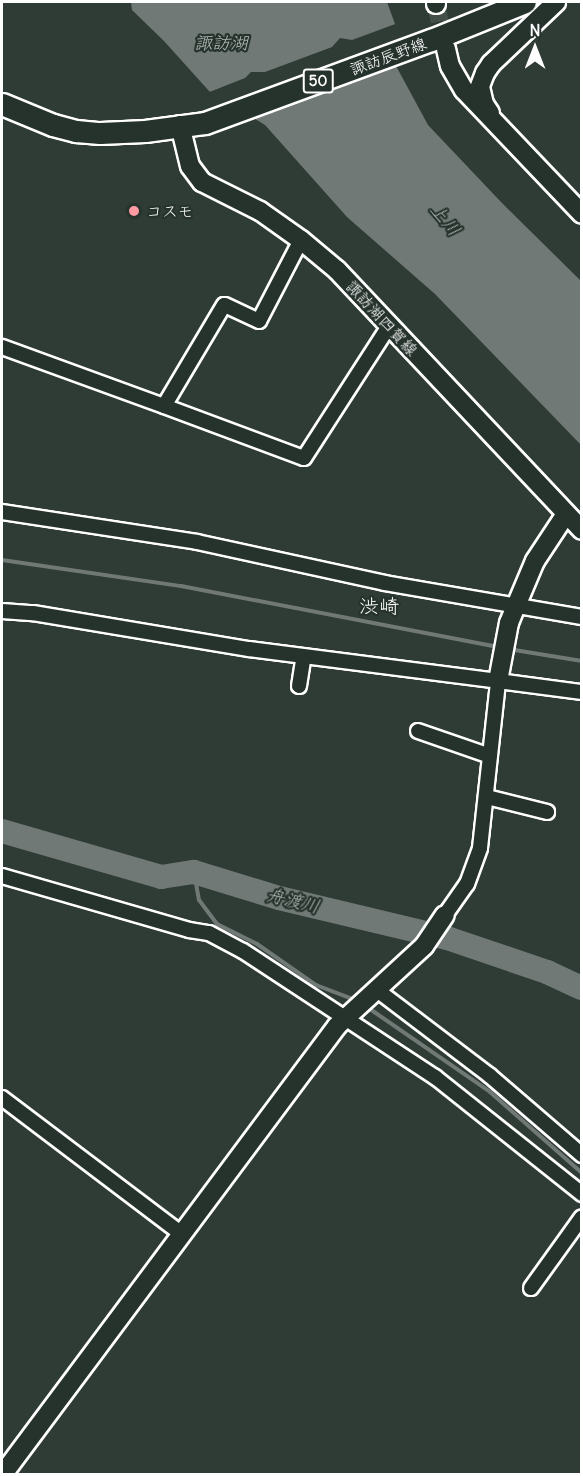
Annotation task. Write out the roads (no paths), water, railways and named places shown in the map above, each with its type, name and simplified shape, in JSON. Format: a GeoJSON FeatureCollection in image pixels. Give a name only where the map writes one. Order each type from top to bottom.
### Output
{"type":"FeatureCollection","features":[{"type":"Feature","properties":{"kind":"main road","name":"諏訪辰野線"},"geometry":{"type":"LineString","coordinates":[[432,40],[493,2]]}},
{"type":"Feature","properties":{"kind":"main road","name":"諏訪辰野線"},"geometry":{"type":"LineString","coordinates":[[2,104],[76,131],[123,133],[195,121],[432,40],[525,2]]}},
{"type":"Feature","properties":{"kind":"street"},"geometry":{"type":"LineString","coordinates":[[498,125],[484,104],[480,86],[484,73],[556,2]]}},
{"type":"Feature","properties":{"kind":"street"},"geometry":{"type":"LineString","coordinates":[[432,40],[456,80],[582,214]]}},
{"type":"Feature","properties":{"kind":"street","name":"諏訪湖四賀線"},"geometry":{"type":"LineString","coordinates":[[195,121],[190,166],[201,182],[260,212],[301,240],[337,270],[582,530]]}},
{"type":"Feature","properties":{"kind":"street"},"geometry":{"type":"LineString","coordinates":[[164,406],[224,305],[259,321],[301,240]]}},
{"type":"Feature","properties":{"kind":"street"},"geometry":{"type":"LineString","coordinates":[[2,347],[304,458],[388,326]]}},
{"type":"Feature","properties":{"kind":"street"},"geometry":{"type":"LineString","coordinates":[[2,512],[197,542],[385,583],[582,617]]}},
{"type":"Feature","properties":{"kind":"street"},"geometry":{"type":"LineString","coordinates":[[3,1474],[346,1017],[424,946],[467,884],[480,848],[498,681],[509,623],[535,561],[566,514]]}},
{"type":"Feature","properties":{"kind":"street"},"geometry":{"type":"LineString","coordinates":[[2,611],[33,613],[304,656],[582,692]]}},
{"type":"Feature","properties":{"kind":"street"},"geometry":{"type":"LineString","coordinates":[[299,686],[304,656]]}},
{"type":"Feature","properties":{"kind":"street"},"geometry":{"type":"LineString","coordinates":[[418,732],[490,756]]}},
{"type":"Feature","properties":{"kind":"street"},"geometry":{"type":"LineString","coordinates":[[487,797],[547,812]]}},
{"type":"Feature","properties":{"kind":"street"},"geometry":{"type":"LineString","coordinates":[[2,876],[189,930],[209,933],[243,951],[346,1017],[477,1108],[582,1194]]}},
{"type":"Feature","properties":{"kind":"street"},"geometry":{"type":"LineString","coordinates":[[377,990],[489,1075],[582,1155]]}},
{"type":"Feature","properties":{"kind":"street"},"geometry":{"type":"LineString","coordinates":[[2,1098],[182,1234]]}},
{"type":"Feature","properties":{"kind":"street"},"geometry":{"type":"LineString","coordinates":[[531,1288],[582,1216]]}},
{"type":"Feature","properties":{"kind":"water"},"geometry":{"type":"Polygon","coordinates":[[[131,2],[387,2],[395,24],[395,64],[428,125],[581,281],[581,445],[435,294],[347,217],[265,125],[209,91],[164,41],[132,10],[131,2]]]}},
{"type":"Feature","properties":{"kind":"waterway"},"geometry":{"type":"LineString","coordinates":[[2,560],[181,586],[498,647]]}},
{"type":"Feature","properties":{"kind":"waterway"},"geometry":{"type":"LineString","coordinates":[[508,649],[582,661]]}},
{"type":"Feature","properties":{"kind":"waterway","name":"舟渡川"},"geometry":{"type":"LineString","coordinates":[[2,831],[161,877],[194,872],[279,898],[447,938],[547,972],[582,988]]}},
{"type":"Feature","properties":{"kind":"waterway"},"geometry":{"type":"LineString","coordinates":[[194,872],[199,900],[217,924],[257,944],[316,985],[358,1001]]}},
{"type":"Feature","properties":{"kind":"waterway"},"geometry":{"type":"LineString","coordinates":[[367,1007],[490,1092],[582,1173]]}},
{"type":"Feature","properties":{"kind":"tunnel"},"geometry":{"type":"LineString","coordinates":[[436,4],[445,47]]}},
{"type":"Feature","properties":{"kind":"place","name":"コスモ"},"geometry":{"type":"Point","coordinates":[134,211]}},
{"type":"Feature","properties":{"kind":"district","name":"渋崎"},"geometry":{"type":"Point","coordinates":[379,605]}},
{"type":"Feature","properties":{"kind":"water label","name":"諏訪湖"},"geometry":{"type":"Point","coordinates":[221,43]}},
{"type":"Feature","properties":{"kind":"water label","name":"上川"},"geometry":{"type":"Point","coordinates":[445,220]}}]}
